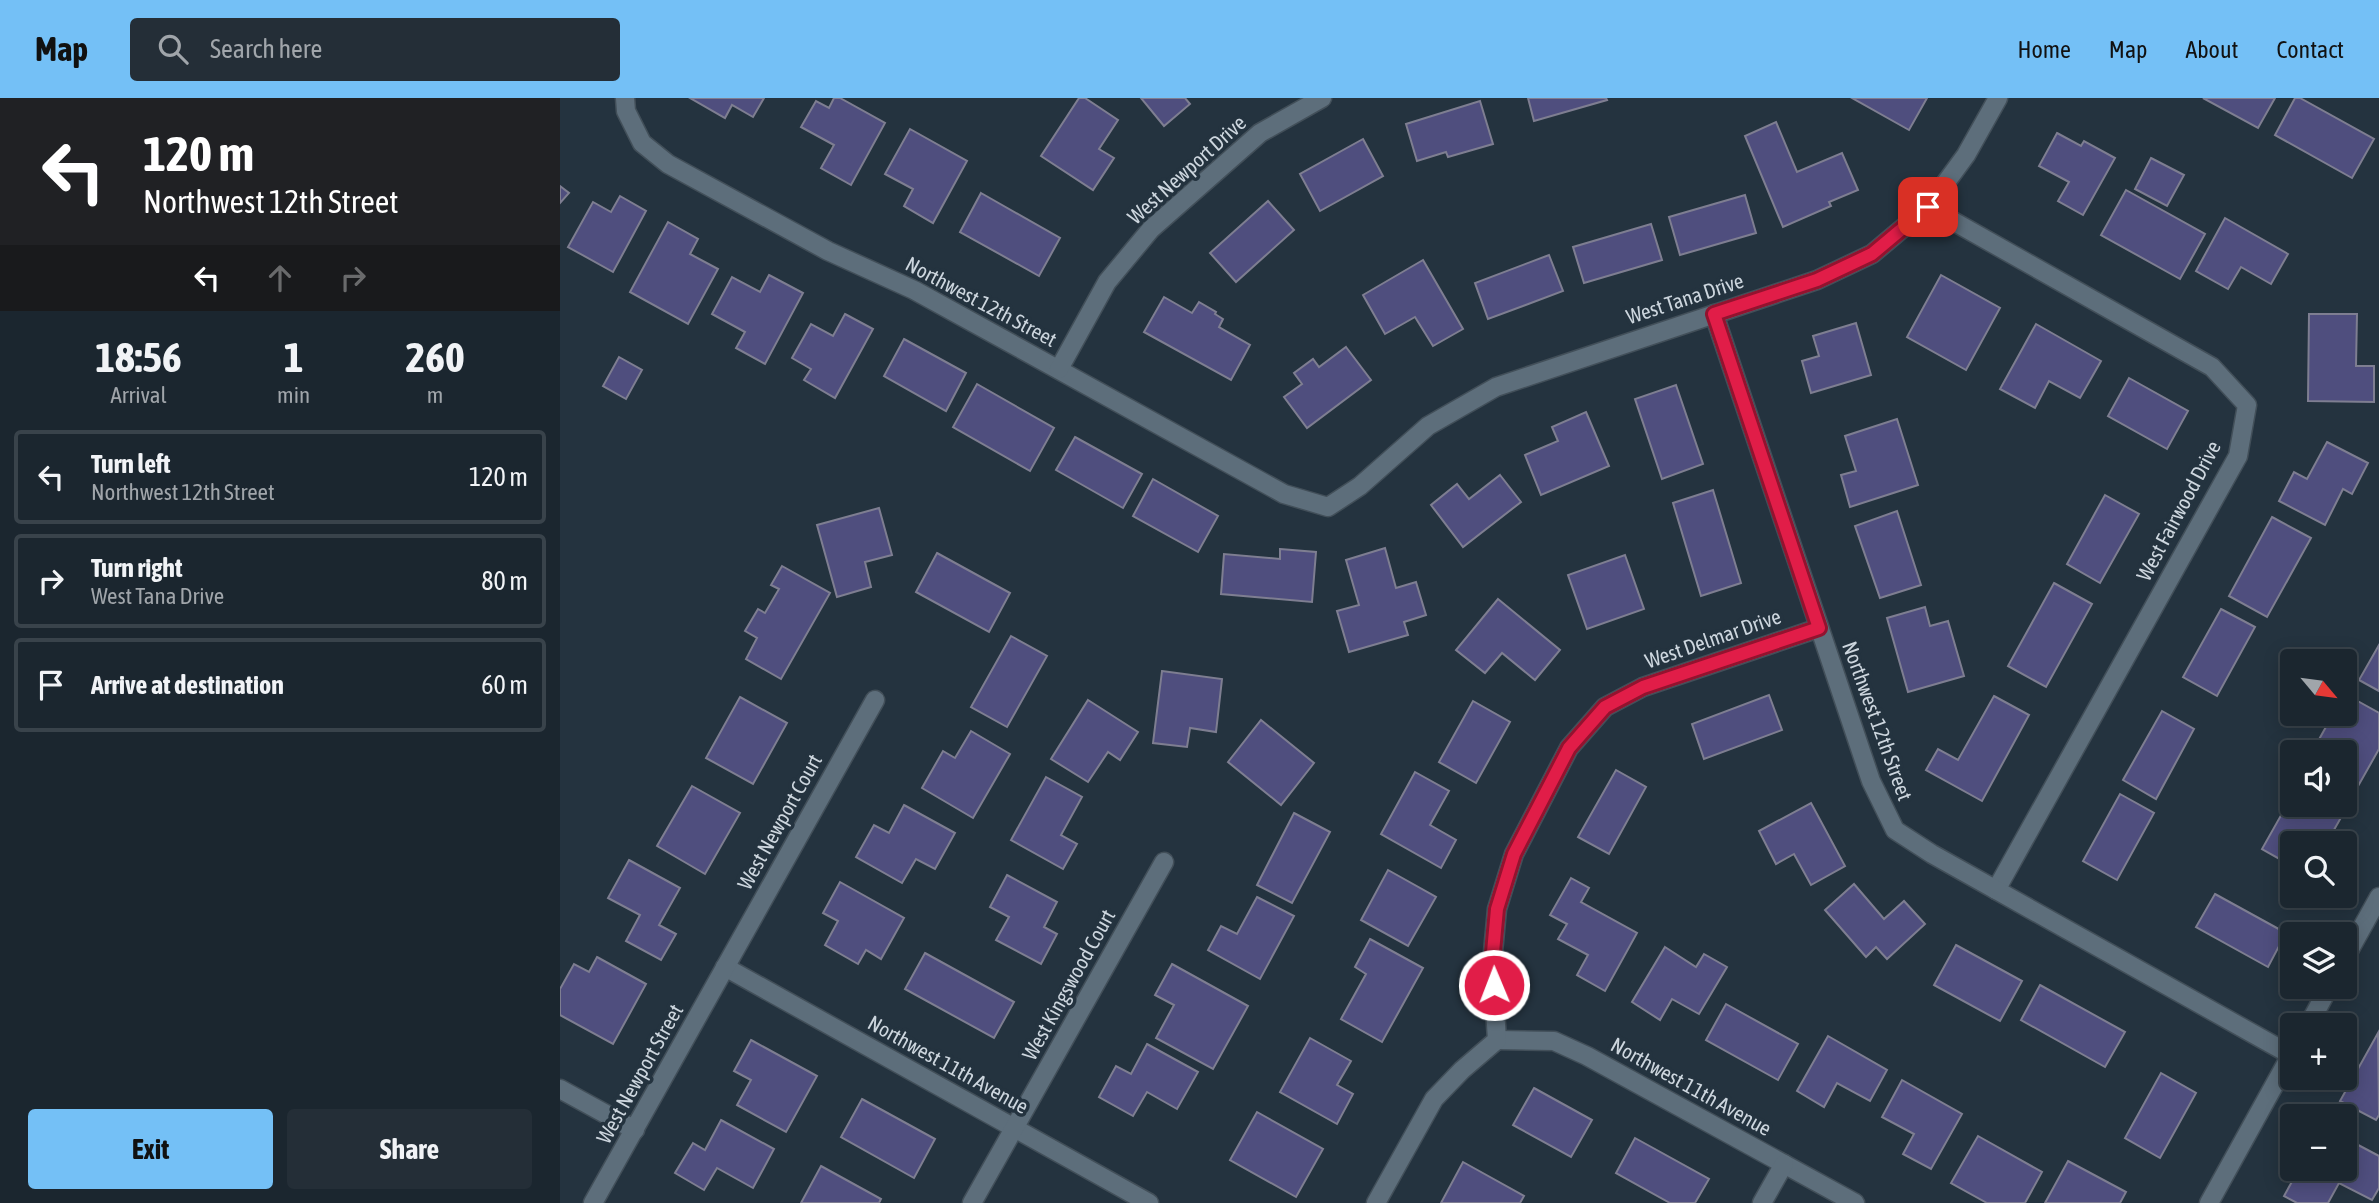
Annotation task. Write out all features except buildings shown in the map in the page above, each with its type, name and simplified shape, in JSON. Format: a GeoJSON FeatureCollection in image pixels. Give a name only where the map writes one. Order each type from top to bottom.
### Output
{"type":"FeatureCollection","features":[{"type":"Feature","properties":{"kind":"street","name":"Northwest 12th Street"},"geometry":{"type":"LineString","coordinates":[[625,98],[626,111],[642,143],[668,164],[828,251],[914,290],[1284,495],[1328,507],[1345,496]]}},
{"type":"Feature","properties":{"kind":"street","name":"West Newport Drive"},"geometry":{"type":"LineString","coordinates":[[1059,369],[1107,282],[1151,229],[1260,133],[1322,98]]}},
{"type":"Feature","properties":{"kind":"street","name":"West Tana Drive"},"geometry":{"type":"LineString","coordinates":[[1345,496],[1428,426],[1496,387],[1817,280],[1872,254],[1928,207],[1966,155],[1998,98]]}},
{"type":"Feature","properties":{"kind":"street","name":"West Fairwood Drive"},"geometry":{"type":"LineString","coordinates":[[1928,207],[2212,367],[2246,405],[2238,456],[1996,890]]}},
{"type":"Feature","properties":{"kind":"street","name":"Northwest 12th Street"},"geometry":{"type":"LineString","coordinates":[[1714,314],[1871,781],[1895,830],[1932,855],[2280,1047]]}},
{"type":"Feature","properties":{"kind":"street","name":"West Delmar Drive"},"geometry":{"type":"LineString","coordinates":[[1497,1040],[1492,963],[1497,909],[1514,854],[1569,748],[1605,707],[1643,687],[1819,628]]}},
{"type":"Feature","properties":{"kind":"street","name":"West Newport Court"},"geometry":{"type":"LineString","coordinates":[[725,967],[875,700]]}},
{"type":"Feature","properties":{"kind":"street","name":"West Kingswood Court"},"geometry":{"type":"LineString","coordinates":[[972,1203],[1164,862]]}},
{"type":"Feature","properties":{"kind":"street"},"geometry":{"type":"LineString","coordinates":[[2357,936],[2379,897]]}},
{"type":"Feature","properties":{"kind":"street","name":"Northwest 11th Avenue"},"geometry":{"type":"LineString","coordinates":[[725,967],[1149,1203]]}},
{"type":"Feature","properties":{"kind":"street","name":"West Newport Street"},"geometry":{"type":"LineString","coordinates":[[593,1203],[725,967]]}},
{"type":"Feature","properties":{"kind":"street","name":"Northwest 11th Avenue"},"geometry":{"type":"LineString","coordinates":[[1497,1040],[1554,1041],[1587,1056],[1855,1203]]}},
{"type":"Feature","properties":{"kind":"street"},"geometry":{"type":"LineString","coordinates":[[1376,1203],[1434,1099],[1497,1040]]}},
{"type":"Feature","properties":{"kind":"street"},"geometry":{"type":"LineString","coordinates":[[2209,1203],[2280,1076]]}},
{"type":"Feature","properties":{"kind":"street"},"geometry":{"type":"LineString","coordinates":[[560,1089],[635,1130]]}},
{"type":"Feature","properties":{"kind":"street"},"geometry":{"type":"LineString","coordinates":[[1762,1203],[1784,1164]]}},
{"type":"Feature","properties":{"kind":"route"},"geometry":{"type":"LineString","coordinates":[[1494,985],[1492,963],[1497,909],[1514,854],[1569,748],[1605,707],[1643,687],[1819,628],[1714,314],[1817,280],[1872,254],[1928,207]]}}]}
